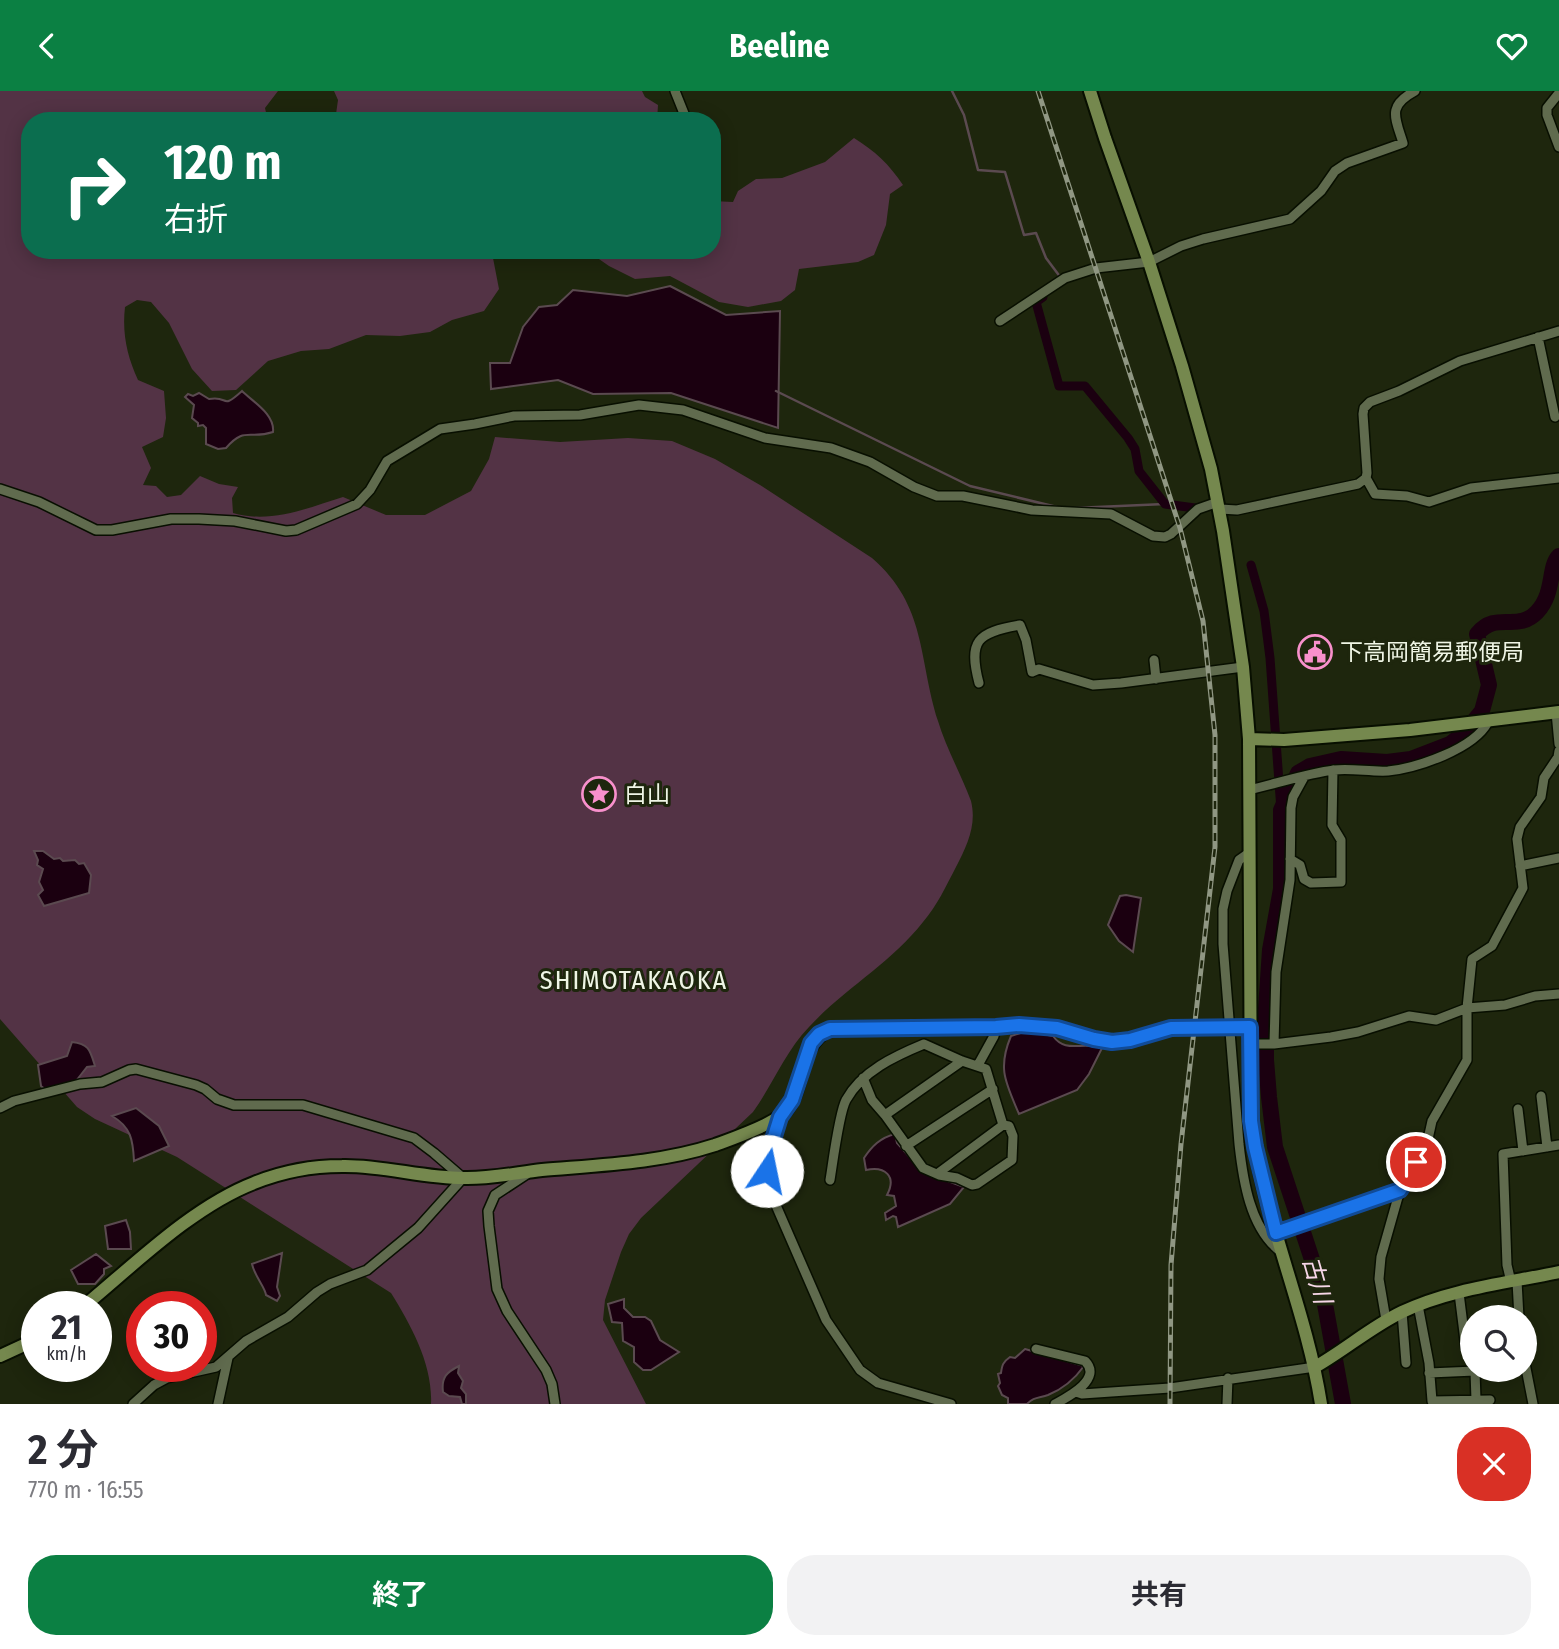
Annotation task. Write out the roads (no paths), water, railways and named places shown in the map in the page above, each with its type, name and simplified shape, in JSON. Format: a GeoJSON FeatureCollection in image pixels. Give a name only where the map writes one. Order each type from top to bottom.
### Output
{"type":"FeatureCollection","features":[{"type":"Feature","properties":{"kind":"street"},"geometry":{"type":"LineString","coordinates":[[675,91],[683,112]]}},
{"type":"Feature","properties":{"kind":"street"},"geometry":{"type":"LineString","coordinates":[[1090,91],[1182,366],[1219,506],[1243,667],[1249,739],[1250,1027],[1255,1044],[1251,1121],[1276,1233],[1315,1367],[1321,1404]]}},
{"type":"Feature","properties":{"kind":"street"},"geometry":{"type":"LineString","coordinates":[[1000,321],[1063,280],[1096,268],[1149,262],[1181,246],[1203,239],[1290,219],[1321,191],[1335,171],[1347,163],[1403,143],[1395,109],[1405,97],[1415,91]]}},
{"type":"Feature","properties":{"kind":"street"},"geometry":{"type":"LineString","coordinates":[[1559,93],[1547,108],[1559,147]]}},
{"type":"Feature","properties":{"kind":"street"},"geometry":{"type":"LineString","coordinates":[[1559,331],[1460,361],[1370,402],[1364,408],[1363,414],[1366,478],[1375,494],[1407,496],[1429,502],[1471,488],[1559,478]]}},
{"type":"Feature","properties":{"kind":"street"},"geometry":{"type":"LineString","coordinates":[[1538,337],[1555,417]]}},
{"type":"Feature","properties":{"kind":"street"},"geometry":{"type":"LineString","coordinates":[[0,489],[40,502],[96,530],[112,530],[171,519],[200,519],[235,521],[286,531],[296,530],[357,504],[370,490],[387,461],[440,429],[475,425],[514,416],[580,415],[639,405],[683,410],[765,438],[831,448],[870,462],[914,487],[937,496],[963,496],[1032,510],[1111,514],[1153,536],[1165,537],[1171,534],[1198,509],[1219,506],[1237,510],[1353,486],[1366,478]]}},
{"type":"Feature","properties":{"kind":"street"},"geometry":{"type":"LineString","coordinates":[[979,683],[974,664],[974,648],[982,638],[1004,628],[1020,625],[1026,640],[1032,672],[1039,669],[1093,685],[1243,667]]}},
{"type":"Feature","properties":{"kind":"street"},"geometry":{"type":"LineString","coordinates":[[1154,660],[1156,679]]}},
{"type":"Feature","properties":{"kind":"street"},"geometry":{"type":"LineString","coordinates":[[1249,739],[1284,740],[1485,722],[1558,712],[1559,744]]}},
{"type":"Feature","properties":{"kind":"street"},"geometry":{"type":"LineString","coordinates":[[1249,790],[1333,770],[1387,771],[1416,765],[1463,745],[1484,730],[1485,722]]}},
{"type":"Feature","properties":{"kind":"street"},"geometry":{"type":"LineString","coordinates":[[1386,1320],[1379,1279],[1381,1257],[1400,1190],[1426,1148],[1432,1121],[1466,1060],[1472,959],[1492,946],[1523,888],[1517,839],[1520,827],[1541,797],[1544,778],[1559,751]]}},
{"type":"Feature","properties":{"kind":"street"},"geometry":{"type":"LineString","coordinates":[[1290,859],[1300,865],[1304,879],[1311,883],[1341,882],[1341,840],[1332,825],[1333,770]]}},
{"type":"Feature","properties":{"kind":"street"},"geometry":{"type":"LineString","coordinates":[[1273,1044],[1276,972],[1290,880],[1291,808],[1293,797],[1303,778]]}},
{"type":"Feature","properties":{"kind":"street"},"geometry":{"type":"LineString","coordinates":[[1249,853],[1239,860],[1227,891],[1223,909],[1223,944],[1242,1169],[1254,1212],[1265,1237],[1282,1252]]}},
{"type":"Feature","properties":{"kind":"street"},"geometry":{"type":"LineString","coordinates":[[1520,866],[1559,858]]}},
{"type":"Feature","properties":{"kind":"street"},"geometry":{"type":"LineString","coordinates":[[1255,1044],[1358,1032],[1409,1016],[1436,1020],[1467,1008],[1505,1005],[1535,996],[1559,994]]}},
{"type":"Feature","properties":{"kind":"street"},"geometry":{"type":"LineString","coordinates":[[951,1404],[878,1383],[860,1370],[835,1334],[768,1188],[770,1149],[780,1117],[792,1100],[811,1043],[819,1034],[830,1029],[1019,1025],[1057,1028],[1112,1042],[1130,1040],[1162,1029],[1250,1027]]}},
{"type":"Feature","properties":{"kind":"street"},"geometry":{"type":"LineString","coordinates":[[978,1065],[996,1027]]}},
{"type":"Feature","properties":{"kind":"street"},"geometry":{"type":"LineString","coordinates":[[830,1179],[845,1101],[863,1078],[887,1061],[924,1044],[986,1069],[1003,1125]]}},
{"type":"Feature","properties":{"kind":"street"},"geometry":{"type":"LineString","coordinates":[[885,1115],[962,1061]]}},
{"type":"Feature","properties":{"kind":"street"},"geometry":{"type":"LineString","coordinates":[[0,1108],[15,1101],[80,1084],[102,1082],[136,1069],[196,1085],[217,1099],[234,1105],[303,1105],[414,1138],[463,1178]]}},
{"type":"Feature","properties":{"kind":"street"},"geometry":{"type":"LineString","coordinates":[[863,1078],[872,1100],[906,1146],[923,1168],[937,1174],[957,1178],[972,1185],[977,1184],[1012,1160],[1013,1136],[1009,1126],[1003,1125],[937,1174]]}},
{"type":"Feature","properties":{"kind":"street"},"geometry":{"type":"LineString","coordinates":[[906,1146],[993,1090]]}},
{"type":"Feature","properties":{"kind":"street"},"geometry":{"type":"LineString","coordinates":[[1541,1096],[1547,1147]]}},
{"type":"Feature","properties":{"kind":"street"},"geometry":{"type":"LineString","coordinates":[[1518,1109],[1523,1150]]}},
{"type":"Feature","properties":{"kind":"street"},"geometry":{"type":"LineString","coordinates":[[103,1291],[192,1218],[228,1195],[272,1176],[343,1166],[463,1178],[633,1162],[715,1145],[780,1117]]}},
{"type":"Feature","properties":{"kind":"street"},"geometry":{"type":"LineString","coordinates":[[1517,1305],[1514,1282],[1507,1265],[1503,1154],[1559,1145]]}},
{"type":"Feature","properties":{"kind":"street"},"geometry":{"type":"LineString","coordinates":[[530,1172],[495,1195],[488,1211],[497,1289],[507,1311],[546,1370],[562,1404]]}},
{"type":"Feature","properties":{"kind":"street"},"geometry":{"type":"LineString","coordinates":[[133,1404],[154,1385],[167,1378],[216,1367],[246,1341],[288,1317],[317,1291],[367,1270],[384,1258],[446,1200],[463,1178]]}},
{"type":"Feature","properties":{"kind":"street"},"geometry":{"type":"LineString","coordinates":[[1276,1233],[1400,1190]]}},
{"type":"Feature","properties":{"kind":"street"},"geometry":{"type":"LineString","coordinates":[[1076,1392],[1082,1394],[1170,1388],[1315,1367],[1386,1320],[1418,1304],[1559,1272]]}},
{"type":"Feature","properties":{"kind":"street"},"geometry":{"type":"LineString","coordinates":[[1459,1293],[1460,1305]]}},
{"type":"Feature","properties":{"kind":"street"},"geometry":{"type":"LineString","coordinates":[[1418,1304],[1432,1401],[1490,1400]]}},
{"type":"Feature","properties":{"kind":"street"},"geometry":{"type":"LineString","coordinates":[[1402,1312],[1406,1363]]}},
{"type":"Feature","properties":{"kind":"street"},"geometry":{"type":"LineString","coordinates":[[0,1356],[21,1346]]}},
{"type":"Feature","properties":{"kind":"street"},"geometry":{"type":"LineString","coordinates":[[1036,1349],[1085,1361],[1089,1365],[1091,1371],[1085,1383],[1076,1392],[1055,1404]]}},
{"type":"Feature","properties":{"kind":"street"},"geometry":{"type":"LineString","coordinates":[[218,1404],[228,1358]]}},
{"type":"Feature","properties":{"kind":"street"},"geometry":{"type":"LineString","coordinates":[[1429,1373],[1475,1371],[1476,1400]]}},
{"type":"Feature","properties":{"kind":"street"},"geometry":{"type":"LineString","coordinates":[[1227,1404],[1228,1378]]}},
{"type":"Feature","properties":{"kind":"street"},"geometry":{"type":"LineString","coordinates":[[1529,1382],[1533,1404]]}},
{"type":"Feature","properties":{"kind":"street"},"geometry":{"type":"LineString","coordinates":[[552,1384],[555,1404]]}},
{"type":"Feature","properties":{"kind":"waterway"},"geometry":{"type":"LineString","coordinates":[[952,91],[964,115],[978,170],[1005,172],[1024,235],[1036,233],[1046,258],[1061,278]]}},
{"type":"Feature","properties":{"kind":"waterway"},"geometry":{"type":"LineString","coordinates":[[1043,297],[1036,302],[1059,386],[1085,386],[1128,438],[1135,449],[1139,471],[1165,504],[1195,508]]}},
{"type":"Feature","properties":{"kind":"waterway"},"geometry":{"type":"LineString","coordinates":[[776,391],[970,486],[1057,507]]}},
{"type":"Feature","properties":{"kind":"waterway"},"geometry":{"type":"LineString","coordinates":[[1074,508],[1165,504]]}},
{"type":"Feature","properties":{"kind":"waterway","name":"古川"},"geometry":{"type":"LineString","coordinates":[[1343,1404],[1323,1293],[1275,1147],[1269,1097],[1266,1009],[1270,950],[1281,889],[1281,810],[1298,773],[1310,766],[1341,759],[1387,762],[1411,759],[1450,744],[1464,733],[1482,711],[1489,685],[1477,634],[1492,623],[1522,621],[1537,612],[1543,605],[1553,567],[1559,556]]}},
{"type":"Feature","properties":{"kind":"waterway"},"geometry":{"type":"LineString","coordinates":[[1251,565],[1264,611],[1270,658],[1281,810]]}},
{"type":"Feature","properties":{"kind":"railway"},"geometry":{"type":"LineString","coordinates":[[1038,91],[1180,528],[1203,621],[1215,735],[1215,847],[1181,1144],[1171,1265],[1170,1404]]}},
{"type":"Feature","properties":{"kind":"place","name":"下高岡簡易郵便局"},"geometry":{"type":"Point","coordinates":[1315,652]}},
{"type":"Feature","properties":{"kind":"place","name":"白山"},"geometry":{"type":"Point","coordinates":[599,794]}},
{"type":"Feature","properties":{"kind":"district","name":"SHIMOTAKAOKA"},"geometry":{"type":"Point","coordinates":[634,980]}}]}
